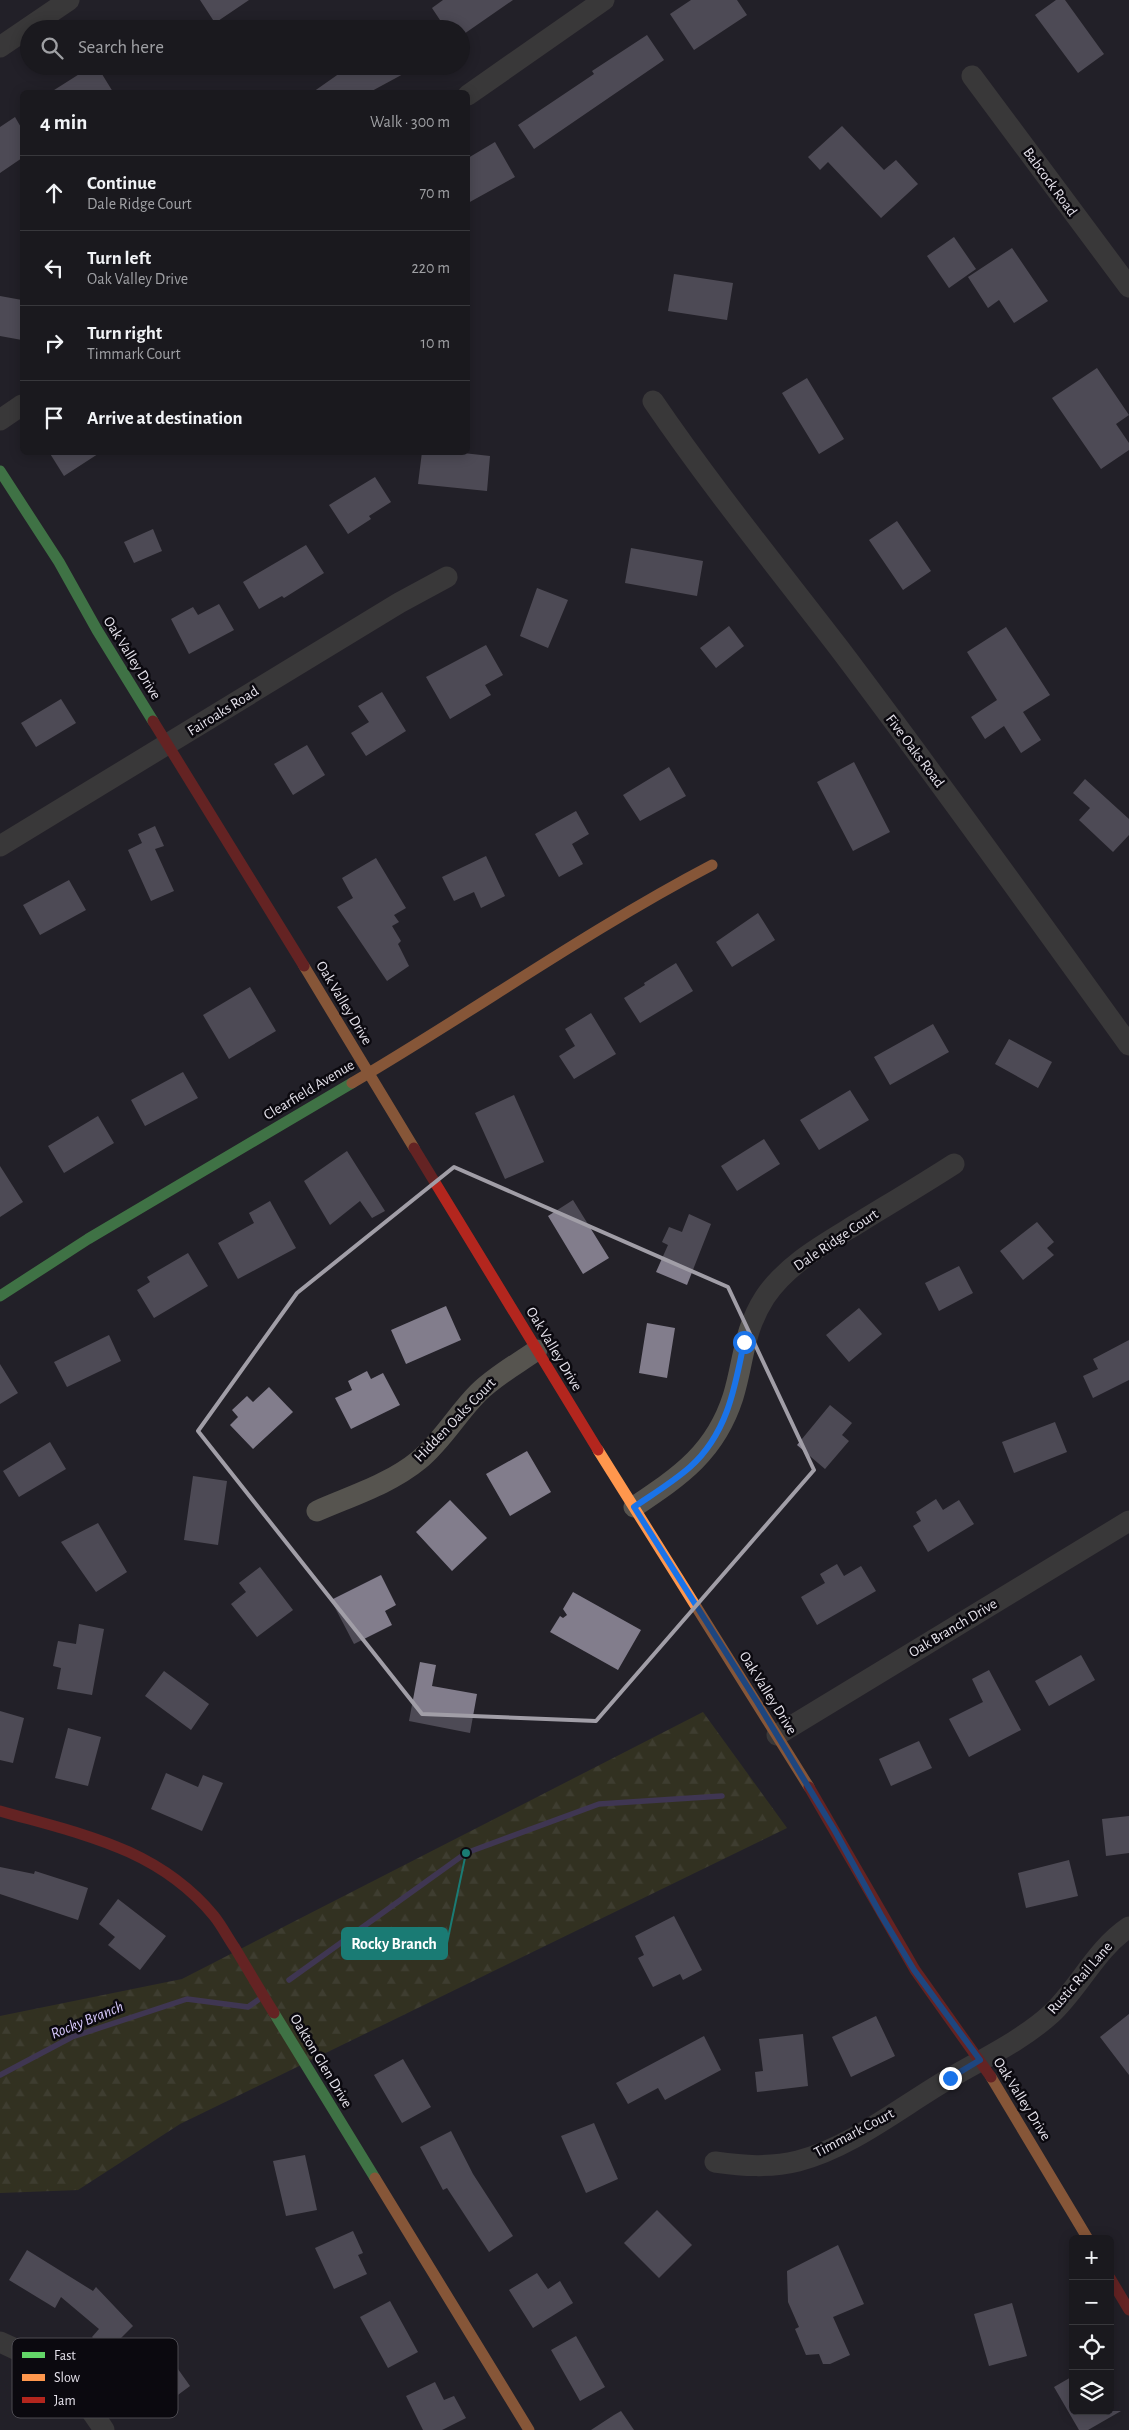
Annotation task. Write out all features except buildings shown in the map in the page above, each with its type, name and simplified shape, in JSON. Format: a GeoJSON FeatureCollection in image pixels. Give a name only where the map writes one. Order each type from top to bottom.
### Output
{"type":"FeatureCollection","features":[{"type":"Feature","properties":{"kind":"street"},"geometry":{"type":"LineString","coordinates":[[39,20],[68,0]]}},
{"type":"Feature","properties":{"kind":"street"},"geometry":{"type":"LineString","coordinates":[[470,93],[604,0]]}},
{"type":"Feature","properties":{"kind":"street"},"geometry":{"type":"LineString","coordinates":[[0,47],[20,33]]}},
{"type":"Feature","properties":{"kind":"street","name":"Babcock Road"},"geometry":{"type":"LineString","coordinates":[[972,76],[1129,287]]}},
{"type":"Feature","properties":{"kind":"street","name":"Five Oaks Road"},"geometry":{"type":"LineString","coordinates":[[653,401],[694,462],[845,656],[1060,947],[1129,1045]]}},
{"type":"Feature","properties":{"kind":"street"},"geometry":{"type":"LineString","coordinates":[[0,420],[20,406]]}},
{"type":"Feature","properties":{"kind":"street","name":"Oak Valley Drive"},"geometry":{"type":"LineString","coordinates":[[0,471],[59,562],[97,630],[369,1072],[537,1350],[778,1735],[914,1970],[980,2060],[1019,2120],[1086,2235]]}},
{"type":"Feature","properties":{"kind":"street","name":"Fairoaks Road"},"geometry":{"type":"LineString","coordinates":[[0,846],[399,603],[447,577]]}},
{"type":"Feature","properties":{"kind":"street","name":"Clearfield Avenue"},"geometry":{"type":"LineString","coordinates":[[0,1296],[88,1239],[403,1053],[532,970],[670,887],[712,865]]}},
{"type":"Feature","properties":{"kind":"street","name":"Dale Ridge Court"},"geometry":{"type":"LineString","coordinates":[[634,1507],[678,1476],[708,1448],[722,1424],[733,1396],[744,1342],[753,1319],[766,1296],[784,1275],[807,1255],[954,1164]]}},
{"type":"Feature","properties":{"kind":"street","name":"Hidden Oaks Court"},"geometry":{"type":"LineString","coordinates":[[317,1511],[393,1478],[419,1460],[441,1439],[477,1394],[496,1377],[537,1350]]}},
{"type":"Feature","properties":{"kind":"street","name":"Oak Branch Drive"},"geometry":{"type":"LineString","coordinates":[[778,1735],[1129,1521]]}},
{"type":"Feature","properties":{"kind":"street","name":"Oakton Glen Drive"},"geometry":{"type":"LineString","coordinates":[[0,1811],[105,1843],[152,1862],[196,1894],[216,1918],[529,2430]]}},
{"type":"Feature","properties":{"kind":"street","name":"Rustic Rail Lane"},"geometry":{"type":"LineString","coordinates":[[980,2060],[1026,2035],[1051,2014],[1071,1993],[1107,1946],[1129,1927]]}},
{"type":"Feature","properties":{"kind":"street","name":"Timmark Court"},"geometry":{"type":"LineString","coordinates":[[715,2162],[742,2166],[764,2166],[798,2161],[835,2146],[882,2121],[980,2060]]}},
{"type":"Feature","properties":{"kind":"street"},"geometry":{"type":"LineString","coordinates":[[1111,2280],[1129,2310]]}},
{"type":"Feature","properties":{"kind":"street"},"geometry":{"type":"LineString","coordinates":[[0,2342],[12,2347]]}},
{"type":"Feature","properties":{"kind":"street"},"geometry":{"type":"LineString","coordinates":[[96,2418],[104,2430]]}},
{"type":"Feature","properties":{"kind":"highlighted area"},"geometry":{"type":"Polygon","coordinates":[[[454,1167],[728,1287],[814,1470],[596,1721],[422,1714],[198,1431],[297,1293],[454,1167]]]}},
{"type":"Feature","properties":{"kind":"green space"},"geometry":{"type":"Polygon","coordinates":[[[703,1712],[787,1828],[180,2124],[78,2190],[0,2193],[0,2016],[182,1979],[703,1712]]]}},
{"type":"Feature","properties":{"kind":"waterway","name":"Rocky Branch"},"geometry":{"type":"LineString","coordinates":[[289,1980],[466,1853],[599,1804],[722,1796]]}},
{"type":"Feature","properties":{"kind":"waterway","name":"Rocky Branch"},"geometry":{"type":"LineString","coordinates":[[0,2075],[72,2037],[187,1999],[248,2007],[258,2000]]}},
{"type":"Feature","properties":{"kind":"traffic: fast"},"geometry":{"type":"LineString","coordinates":[[0,471],[59,562],[97,630],[153,721]]}},
{"type":"Feature","properties":{"kind":"traffic: fast"},"geometry":{"type":"LineString","coordinates":[[0,1296],[88,1239],[352,1083]]}},
{"type":"Feature","properties":{"kind":"traffic: fast"},"geometry":{"type":"LineString","coordinates":[[274,2013],[375,2178]]}},
{"type":"Feature","properties":{"kind":"traffic: slow"},"geometry":{"type":"LineString","coordinates":[[352,1083],[620,916],[712,865]]}},
{"type":"Feature","properties":{"kind":"traffic: slow"},"geometry":{"type":"LineString","coordinates":[[304,966],[414,1148]]}},
{"type":"Feature","properties":{"kind":"traffic: slow"},"geometry":{"type":"LineString","coordinates":[[598,1450],[809,1787]]}},
{"type":"Feature","properties":{"kind":"traffic: slow"},"geometry":{"type":"LineString","coordinates":[[991,2077],[1086,2235]]}},
{"type":"Feature","properties":{"kind":"traffic: slow"},"geometry":{"type":"LineString","coordinates":[[375,2178],[529,2430]]}},
{"type":"Feature","properties":{"kind":"traffic: jam"},"geometry":{"type":"LineString","coordinates":[[153,721],[304,966]]}},
{"type":"Feature","properties":{"kind":"traffic: jam"},"geometry":{"type":"LineString","coordinates":[[414,1148],[598,1450]]}},
{"type":"Feature","properties":{"kind":"traffic: jam"},"geometry":{"type":"LineString","coordinates":[[809,1787],[915,1970],[991,2077]]}},
{"type":"Feature","properties":{"kind":"traffic: jam"},"geometry":{"type":"LineString","coordinates":[[0,1811],[89,1836],[143,1859],[168,1874],[192,1893],[214,1916],[274,2013]]}},
{"type":"Feature","properties":{"kind":"traffic: jam"},"geometry":{"type":"LineString","coordinates":[[1111,2280],[1129,2310]]}},
{"type":"Feature","properties":{"kind":"place","name":"Rocky Branch"},"geometry":{"type":"Point","coordinates":[466,1853]}},
{"type":"Feature","properties":{"kind":"route"},"geometry":{"type":"LineString","coordinates":[[744,1342],[733,1396],[722,1424],[708,1448],[691,1467],[634,1507],[757,1702],[835,1831],[881,1915],[914,1970],[936,2003],[980,2060],[950,2078]]}}]}
